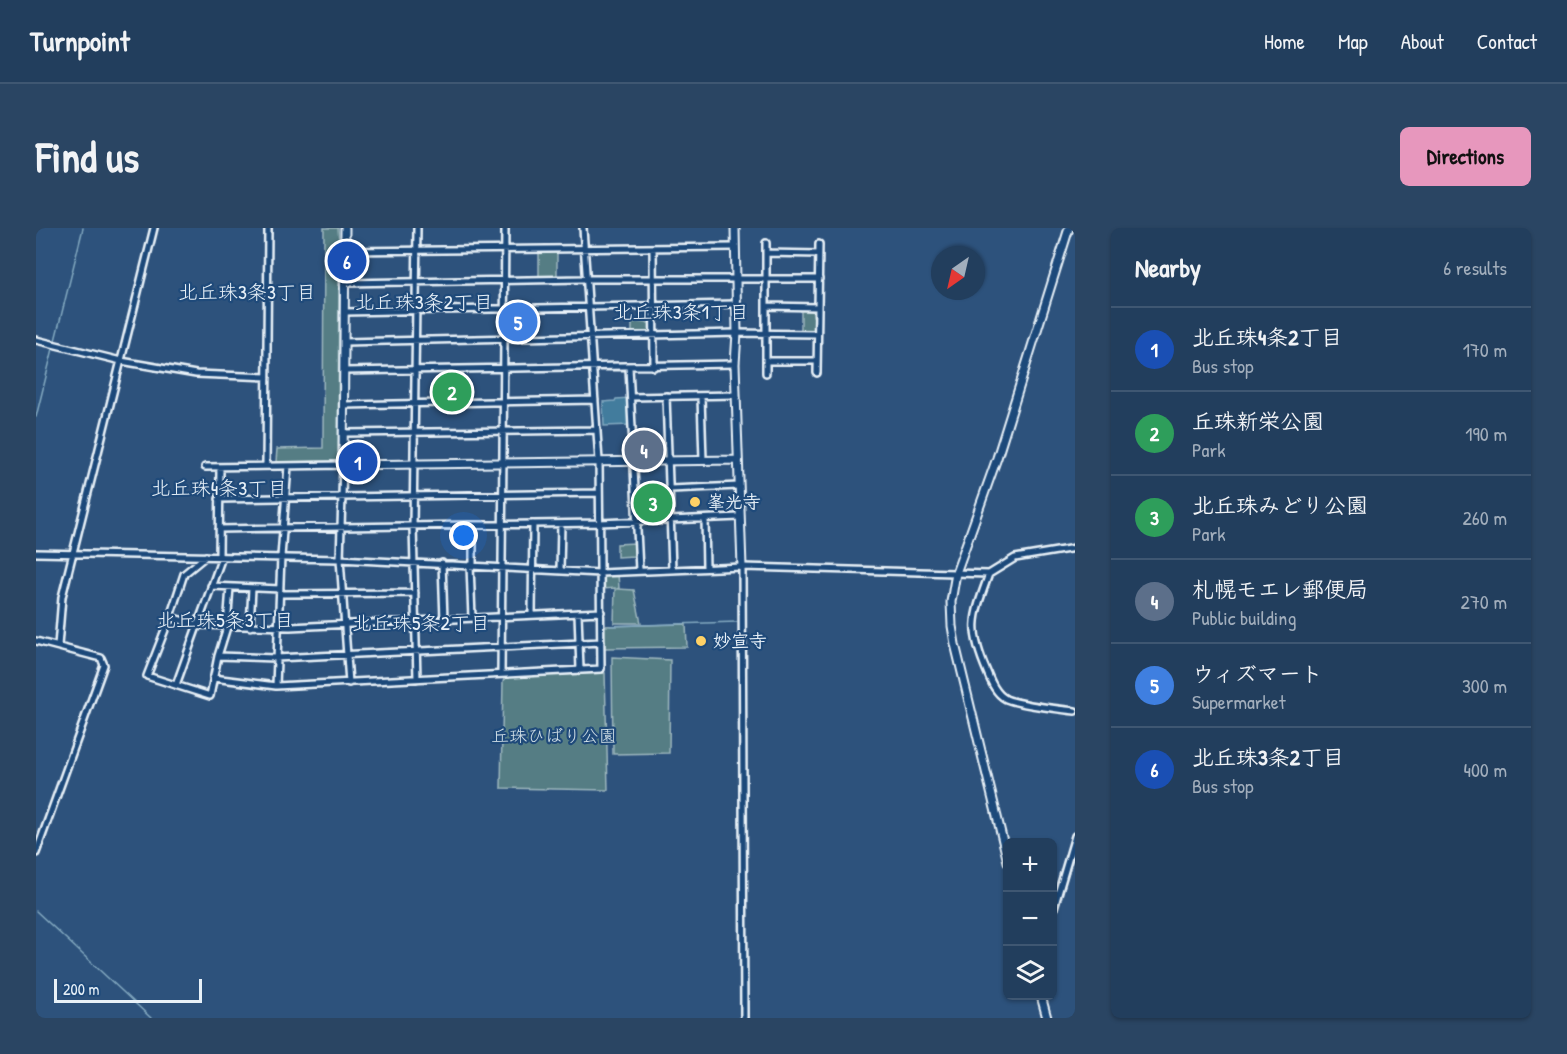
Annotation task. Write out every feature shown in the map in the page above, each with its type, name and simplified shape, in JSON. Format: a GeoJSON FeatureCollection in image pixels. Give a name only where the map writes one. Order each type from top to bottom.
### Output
{"type":"FeatureCollection","features":[{"type":"Feature","properties":{"kind":"street"},"geometry":{"type":"LineString","coordinates":[[58,646],[63,597],[154,228]]}},
{"type":"Feature","properties":{"kind":"street"},"geometry":{"type":"LineString","coordinates":[[267,466],[268,228]]}},
{"type":"Feature","properties":{"kind":"street"},"geometry":{"type":"LineString","coordinates":[[345,228],[340,559],[349,683]]}},
{"type":"Feature","properties":{"kind":"street"},"geometry":{"type":"LineString","coordinates":[[417,228],[413,527],[417,679]]}},
{"type":"Feature","properties":{"kind":"street"},"geometry":{"type":"LineString","coordinates":[[501,674],[506,338],[505,228]]}},
{"type":"Feature","properties":{"kind":"street"},"geometry":{"type":"LineString","coordinates":[[213,678],[276,686],[601,669],[597,430],[582,228]]}},
{"type":"Feature","properties":{"kind":"street"},"geometry":{"type":"LineString","coordinates":[[735,228],[737,333],[735,364],[742,567],[744,1018]]}},
{"type":"Feature","properties":{"kind":"street"},"geometry":{"type":"LineString","coordinates":[[1003,843],[984,771],[952,626],[951,602],[956,573],[997,458],[1069,228]]}},
{"type":"Feature","properties":{"kind":"street"},"geometry":{"type":"LineString","coordinates":[[766,243],[766,373]]}},
{"type":"Feature","properties":{"kind":"street"},"geometry":{"type":"LineString","coordinates":[[817,372],[819,243]]}},
{"type":"Feature","properties":{"kind":"street"},"geometry":{"type":"LineString","coordinates":[[653,248],[654,367]]}},
{"type":"Feature","properties":{"kind":"street"},"geometry":{"type":"LineString","coordinates":[[345,251],[735,248]]}},
{"type":"Feature","properties":{"kind":"street"},"geometry":{"type":"LineString","coordinates":[[766,253],[819,254]]}},
{"type":"Feature","properties":{"kind":"street"},"geometry":{"type":"LineString","coordinates":[[345,283],[586,279],[819,279]]}},
{"type":"Feature","properties":{"kind":"street"},"geometry":{"type":"LineString","coordinates":[[345,312],[736,304]]}},
{"type":"Feature","properties":{"kind":"street"},"geometry":{"type":"LineString","coordinates":[[767,306],[818,307]]}},
{"type":"Feature","properties":{"kind":"street"},"geometry":{"type":"LineString","coordinates":[[344,342],[737,333],[817,334]]}},
{"type":"Feature","properties":{"kind":"street"},"geometry":{"type":"LineString","coordinates":[[36,340],[121,361],[196,374],[267,377]]}},
{"type":"Feature","properties":{"kind":"street"},"geometry":{"type":"LineString","coordinates":[[767,361],[817,361]]}},
{"type":"Feature","properties":{"kind":"street"},"geometry":{"type":"LineString","coordinates":[[344,371],[505,370],[735,364]]}},
{"type":"Feature","properties":{"kind":"street"},"geometry":{"type":"LineString","coordinates":[[629,367],[639,570]]}},
{"type":"Feature","properties":{"kind":"street"},"geometry":{"type":"LineString","coordinates":[[631,397],[736,395]]}},
{"type":"Feature","properties":{"kind":"street"},"geometry":{"type":"LineString","coordinates":[[666,396],[672,569]]}},
{"type":"Feature","properties":{"kind":"street"},"geometry":{"type":"LineString","coordinates":[[701,396],[703,460]]}},
{"type":"Feature","properties":{"kind":"street"},"geometry":{"type":"LineString","coordinates":[[344,405],[595,400]]}},
{"type":"Feature","properties":{"kind":"street"},"geometry":{"type":"LineString","coordinates":[[343,434],[597,430]]}},
{"type":"Feature","properties":{"kind":"street"},"geometry":{"type":"LineString","coordinates":[[205,467],[668,459],[738,460]]}},
{"type":"Feature","properties":{"kind":"street"},"geometry":{"type":"LineString","coordinates":[[276,686],[281,557],[288,466]]}},
{"type":"Feature","properties":{"kind":"street"},"geometry":{"type":"LineString","coordinates":[[176,685],[220,556],[220,467]]}},
{"type":"Feature","properties":{"kind":"street"},"geometry":{"type":"LineString","coordinates":[[670,489],[739,486]]}},
{"type":"Feature","properties":{"kind":"street"},"geometry":{"type":"LineString","coordinates":[[219,499],[599,494]]}},
{"type":"Feature","properties":{"kind":"street"},"geometry":{"type":"LineString","coordinates":[[219,529],[599,524],[740,517]]}},
{"type":"Feature","properties":{"kind":"street"},"geometry":{"type":"LineString","coordinates":[[705,519],[706,568]]}},
{"type":"Feature","properties":{"kind":"street"},"geometry":{"type":"LineString","coordinates":[[532,615],[533,524]]}},
{"type":"Feature","properties":{"kind":"street"},"geometry":{"type":"LineString","coordinates":[[560,570],[561,524]]}},
{"type":"Feature","properties":{"kind":"street"},"geometry":{"type":"LineString","coordinates":[[472,618],[473,525]]}},
{"type":"Feature","properties":{"kind":"street"},"geometry":{"type":"LineString","coordinates":[[36,553],[340,559],[600,573],[742,567],[989,574],[1015,558],[1075,548]]}},
{"type":"Feature","properties":{"kind":"street"},"geometry":{"type":"LineString","coordinates":[[206,555],[184,574],[147,676],[210,696],[218,656],[227,627],[230,587]]}},
{"type":"Feature","properties":{"kind":"street"},"geometry":{"type":"LineString","coordinates":[[442,564],[444,620]]}},
{"type":"Feature","properties":{"kind":"street"},"geometry":{"type":"LineString","coordinates":[[989,574],[976,609],[974,629],[976,648],[993,685],[1006,699],[1075,711]]}},
{"type":"Feature","properties":{"kind":"street"},"geometry":{"type":"LineString","coordinates":[[211,586],[280,592],[415,593]]}},
{"type":"Feature","properties":{"kind":"street"},"geometry":{"type":"LineString","coordinates":[[250,627],[252,588]]}},
{"type":"Feature","properties":{"kind":"street"},"geometry":{"type":"LineString","coordinates":[[170,617],[198,625],[278,627],[601,612]]}},
{"type":"Feature","properties":{"kind":"street"},"geometry":{"type":"LineString","coordinates":[[578,613],[580,670]]}},
{"type":"Feature","properties":{"kind":"street"},"geometry":{"type":"LineString","coordinates":[[36,641],[100,658],[104,665],[36,853]]}},
{"type":"Feature","properties":{"kind":"street"},"geometry":{"type":"LineString","coordinates":[[218,656],[276,658],[601,642]]}},
{"type":"Feature","properties":{"kind":"street"},"geometry":{"type":"LineString","coordinates":[[1057,897],[1075,836]]}},
{"type":"Feature","properties":{"kind":"street"},"geometry":{"type":"LineString","coordinates":[[1042,1000],[1047,1018]]}},
{"type":"Feature","properties":{"kind":"green space"},"geometry":{"type":"Polygon","coordinates":[[[324,228],[338,228],[339,241],[338,461],[276,462],[277,449],[323,448],[324,228]]]}},
{"type":"Feature","properties":{"kind":"green space"},"geometry":{"type":"Polygon","coordinates":[[[539,251],[557,251],[557,276],[539,276],[539,251]]]}},
{"type":"Feature","properties":{"kind":"green space"},"geometry":{"type":"Polygon","coordinates":[[[801,309],[812,309],[813,316],[815,316],[814,330],[801,330],[801,309]]]}},
{"type":"Feature","properties":{"kind":"green space"},"geometry":{"type":"Polygon","coordinates":[[[632,322],[652,323],[652,333],[632,332],[632,322]]]}},
{"type":"Feature","properties":{"kind":"green space"},"geometry":{"type":"Polygon","coordinates":[[[667,489],[667,518],[640,518],[637,491],[667,489]]]}},
{"type":"Feature","properties":{"kind":"green space"},"geometry":{"type":"Polygon","coordinates":[[[635,543],[634,556],[617,557],[617,544],[635,543]]]}},
{"type":"Feature","properties":{"kind":"green space"},"geometry":{"type":"Polygon","coordinates":[[[618,574],[619,588],[617,589],[634,590],[641,623],[614,623],[615,588],[602,589],[602,575],[618,574]]]}},
{"type":"Feature","properties":{"kind":"green space"},"geometry":{"type":"Polygon","coordinates":[[[686,624],[687,647],[604,648],[603,626],[686,624]]]}},
{"type":"Feature","properties":{"kind":"green space"},"geometry":{"type":"Polygon","coordinates":[[[612,657],[670,660],[669,753],[613,754],[612,657]]]}},
{"type":"Feature","properties":{"kind":"green space","name":"丘珠ひばり公園"},"geometry":{"type":"Polygon","coordinates":[[[605,673],[608,790],[501,788],[503,682],[505,677],[605,673]]]}},
{"type":"Feature","properties":{"kind":"water"},"geometry":{"type":"Polygon","coordinates":[[[630,398],[631,425],[604,426],[603,402],[630,398]]]}},
{"type":"Feature","properties":{"kind":"waterway"},"geometry":{"type":"LineString","coordinates":[[36,417],[83,228]]}},
{"type":"Feature","properties":{"kind":"waterway"},"geometry":{"type":"LineString","coordinates":[[610,626],[737,622]]}},
{"type":"Feature","properties":{"kind":"waterway"},"geometry":{"type":"LineString","coordinates":[[36,911],[151,1018]]}},
{"type":"Feature","properties":{"kind":"place","name":"北丘珠3条2丁目"},"geometry":{"type":"Point","coordinates":[347,261]}},
{"type":"Feature","properties":{"kind":"place","name":"ウィズマート"},"geometry":{"type":"Point","coordinates":[518,322]}},
{"type":"Feature","properties":{"kind":"place","name":"丘珠新栄公園"},"geometry":{"type":"Point","coordinates":[452,392]}},
{"type":"Feature","properties":{"kind":"place","name":"札幌モエレ郵便局"},"geometry":{"type":"Point","coordinates":[644,450]}},
{"type":"Feature","properties":{"kind":"place","name":"北丘珠4条2丁目"},"geometry":{"type":"Point","coordinates":[358,462]}},
{"type":"Feature","properties":{"kind":"place","name":"峯光寺"},"geometry":{"type":"Point","coordinates":[695,502]}},
{"type":"Feature","properties":{"kind":"place","name":"北丘珠みどり公園"},"geometry":{"type":"Point","coordinates":[653,503]}},
{"type":"Feature","properties":{"kind":"place","name":"妙宣寺"},"geometry":{"type":"Point","coordinates":[701,641]}},
{"type":"Feature","properties":{"kind":"district","name":"北丘珠3条3丁目"},"geometry":{"type":"Point","coordinates":[247,292]}},
{"type":"Feature","properties":{"kind":"district","name":"北丘珠3条2丁目"},"geometry":{"type":"Point","coordinates":[424,302]}},
{"type":"Feature","properties":{"kind":"district","name":"北丘珠3条1丁目"},"geometry":{"type":"Point","coordinates":[681,312]}},
{"type":"Feature","properties":{"kind":"district","name":"北丘珠4条3丁目"},"geometry":{"type":"Point","coordinates":[219,488]}},
{"type":"Feature","properties":{"kind":"district","name":"北丘珠5条3丁目"},"geometry":{"type":"Point","coordinates":[225,620]}},
{"type":"Feature","properties":{"kind":"district","name":"北丘珠5条2丁目"},"geometry":{"type":"Point","coordinates":[421,623]}}]}
